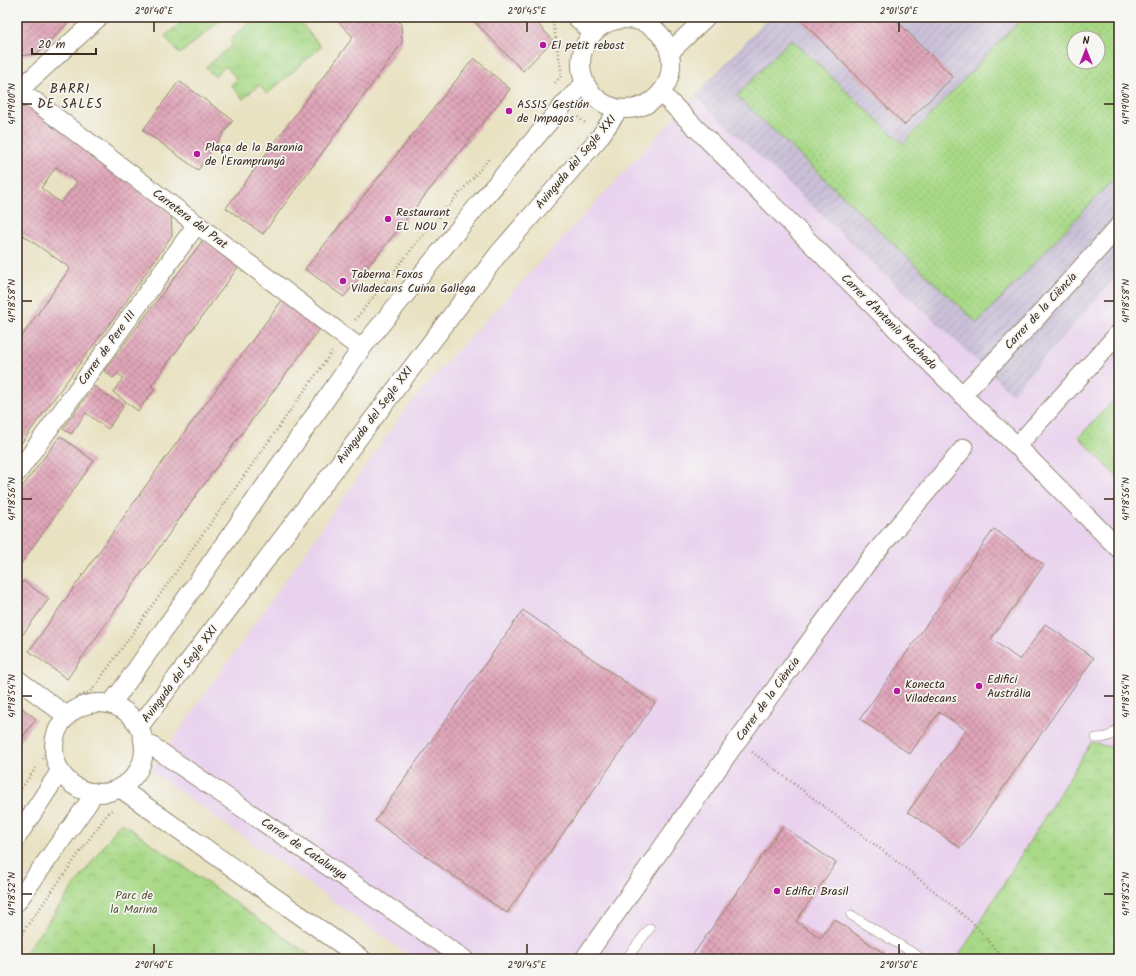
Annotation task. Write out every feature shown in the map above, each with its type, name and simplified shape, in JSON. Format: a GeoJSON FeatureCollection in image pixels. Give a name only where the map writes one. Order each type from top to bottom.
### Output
{"type":"FeatureCollection","features":[{"type":"Feature","properties":{"kind":"street"},"geometry":{"type":"LineString","coordinates":[[17,92],[99,17]]}},
{"type":"Feature","properties":{"kind":"street"},"geometry":{"type":"LineString","coordinates":[[576,17],[593,33]]}},
{"type":"Feature","properties":{"kind":"street"},"geometry":{"type":"LineString","coordinates":[[670,52],[706,17]]}},
{"type":"Feature","properties":{"kind":"street"},"geometry":{"type":"LineString","coordinates":[[636,18],[657,31],[662,37],[670,52],[670,74],[667,84],[661,94],[652,101],[642,107],[631,110],[619,110],[609,107],[590,94],[584,84],[580,71],[580,57],[585,44],[593,33],[602,26],[612,21],[636,18]]}},
{"type":"Feature","properties":{"kind":"street"},"geometry":{"type":"LineString","coordinates":[[110,704],[121,691],[361,350],[479,204],[565,103],[584,84]]}},
{"type":"Feature","properties":{"kind":"street","name":"Carretera del Prat"},"geometry":{"type":"LineString","coordinates":[[17,92],[36,102],[361,350]]}},
{"type":"Feature","properties":{"kind":"street","name":"Carrer d'Antonio Machado"},"geometry":{"type":"LineString","coordinates":[[661,94],[962,395],[1017,446],[1119,549]]}},
{"type":"Feature","properties":{"kind":"street","name":"Avinguda del Segle XXI"},"geometry":{"type":"LineString","coordinates":[[141,734],[499,253],[599,138],[619,110]]}},
{"type":"Feature","properties":{"kind":"street","name":"Carrer de Pere III"},"geometry":{"type":"LineString","coordinates":[[17,473],[197,224]]}},
{"type":"Feature","properties":{"kind":"street","name":"Carrer de la Ciència"},"geometry":{"type":"LineString","coordinates":[[962,395],[1030,325],[1119,226]]}},
{"type":"Feature","properties":{"kind":"street"},"geometry":{"type":"LineString","coordinates":[[1017,446],[1119,333]]}},
{"type":"Feature","properties":{"kind":"street","name":"Carrer de la Ciència"},"geometry":{"type":"LineString","coordinates":[[584,959],[737,741],[870,559],[964,448]]}},
{"type":"Feature","properties":{"kind":"street"},"geometry":{"type":"LineString","coordinates":[[17,679],[67,716]]}},
{"type":"Feature","properties":{"kind":"street"},"geometry":{"type":"LineString","coordinates":[[91,704],[110,704],[124,710],[130,715],[141,734],[143,756],[138,771],[133,778],[120,788],[107,792],[92,792],[80,789],[60,771],[55,757],[54,742],[58,728],[67,716],[83,706],[91,704]]}},
{"type":"Feature","properties":{"kind":"street","name":"Carrer de Catalunya"},"geometry":{"type":"LineString","coordinates":[[141,734],[464,959]]}},
{"type":"Feature","properties":{"kind":"street"},"geometry":{"type":"LineString","coordinates":[[17,836],[60,771]]}},
{"type":"Feature","properties":{"kind":"street"},"geometry":{"type":"LineString","coordinates":[[120,788],[362,959]]}},
{"type":"Feature","properties":{"kind":"street"},"geometry":{"type":"LineString","coordinates":[[17,902],[89,802],[92,792]]}},
{"type":"Feature","properties":{"kind":"lane"},"geometry":{"type":"LineString","coordinates":[[1096,738],[1105,738],[1112,735],[1119,727]]}},
{"type":"Feature","properties":{"kind":"lane"},"geometry":{"type":"LineString","coordinates":[[851,915],[918,956],[916,959]]}},
{"type":"Feature","properties":{"kind":"lane"},"geometry":{"type":"LineString","coordinates":[[626,959],[650,928]]}},
{"type":"Feature","properties":{"kind":"path"},"geometry":{"type":"LineString","coordinates":[[565,103],[599,138]]}},
{"type":"Feature","properties":{"kind":"path"},"geometry":{"type":"LineString","coordinates":[[737,741],[908,870],[974,924],[1004,959]]}},
{"type":"Feature","properties":{"kind":"path"},"geometry":{"type":"LineString","coordinates":[[17,940],[80,852]]}},
{"type":"Feature","properties":{"kind":"shaded area"},"geometry":{"type":"Polygon","coordinates":[[[769,17],[1119,17],[1119,274],[1012,394],[695,96],[769,17]]]}},
{"type":"Feature","properties":{"kind":"shaded area"},"geometry":{"type":"Polygon","coordinates":[[[695,96],[1012,394],[1119,274],[1119,959],[414,959],[151,771],[405,410],[460,348],[695,96]]]}},
{"type":"Feature","properties":{"kind":"green space"},"geometry":{"type":"Polygon","coordinates":[[[188,17],[224,17],[180,54],[165,36],[188,17]]]}},
{"type":"Feature","properties":{"kind":"green space"},"geometry":{"type":"Polygon","coordinates":[[[257,17],[296,17],[321,47],[267,94],[259,85],[243,99],[231,85],[237,79],[226,66],[214,76],[206,67],[233,45],[229,41],[257,17]]]}},
{"type":"Feature","properties":{"kind":"green space"},"geometry":{"type":"Polygon","coordinates":[[[1023,17],[1119,17],[1119,174],[977,323],[737,96],[791,39],[903,144],[1023,17]]]}},
{"type":"Feature","properties":{"kind":"green space"},"geometry":{"type":"Polygon","coordinates":[[[1119,394],[1119,479],[1079,437],[1119,394]]]}},
{"type":"Feature","properties":{"kind":"green space"},"geometry":{"type":"Polygon","coordinates":[[[1091,742],[1109,747],[1119,742],[1119,959],[957,959],[1091,742]]]}},
{"type":"Feature","properties":{"kind":"green space","name":"Parc de la Marina"},"geometry":{"type":"Polygon","coordinates":[[[121,822],[315,959],[21,959],[121,822]]]}},
{"type":"Feature","properties":{"kind":"building"},"geometry":{"type":"Polygon","coordinates":[[[17,17],[74,17],[36,54],[17,56],[17,17]]]}},
{"type":"Feature","properties":{"kind":"building"},"geometry":{"type":"Polygon","coordinates":[[[334,17],[394,17],[401,24],[402,43],[263,234],[226,208],[353,37],[334,17]]]}},
{"type":"Feature","properties":{"kind":"building"},"geometry":{"type":"Polygon","coordinates":[[[470,17],[531,17],[553,40],[523,71],[470,17]]]}},
{"type":"Feature","properties":{"kind":"building"},"geometry":{"type":"Polygon","coordinates":[[[798,17],[893,17],[953,77],[904,125],[798,17]]]}},
{"type":"Feature","properties":{"kind":"building"},"geometry":{"type":"Polygon","coordinates":[[[474,58],[510,89],[344,297],[305,269],[474,58]]]}},
{"type":"Feature","properties":{"kind":"building"},"geometry":{"type":"Polygon","coordinates":[[[179,81],[233,120],[198,170],[143,130],[179,81]]]}},
{"type":"Feature","properties":{"kind":"building"},"geometry":{"type":"Polygon","coordinates":[[[33,107],[171,214],[172,235],[123,306],[17,449],[17,343],[70,268],[17,231],[17,108],[33,107]],[[56,167],[41,188],[61,203],[77,182],[56,167]]]}},
{"type":"Feature","properties":{"kind":"building"},"geometry":{"type":"Polygon","coordinates":[[[203,240],[239,266],[151,386],[155,389],[138,411],[113,392],[123,378],[117,373],[113,378],[104,371],[203,240]]]}},
{"type":"Feature","properties":{"kind":"building"},"geometry":{"type":"Polygon","coordinates":[[[283,299],[321,327],[202,487],[67,679],[29,651],[164,460],[283,299]]]}},
{"type":"Feature","properties":{"kind":"building"},"geometry":{"type":"Polygon","coordinates":[[[94,386],[123,407],[108,429],[86,413],[71,434],[63,429],[94,386]]]}},
{"type":"Feature","properties":{"kind":"building"},"geometry":{"type":"Polygon","coordinates":[[[60,436],[94,461],[17,569],[17,494],[60,436]]]}},
{"type":"Feature","properties":{"kind":"building","name":"Edifici Austràlia"},"geometry":{"type":"Polygon","coordinates":[[[994,529],[1044,565],[991,639],[1020,660],[1045,624],[1094,658],[961,848],[908,812],[966,730],[939,712],[910,754],[860,719],[994,529]]]}},
{"type":"Feature","properties":{"kind":"building"},"geometry":{"type":"Polygon","coordinates":[[[23,581],[49,599],[17,642],[17,589],[23,581]]]}},
{"type":"Feature","properties":{"kind":"building"},"geometry":{"type":"Polygon","coordinates":[[[523,610],[655,703],[507,913],[375,821],[523,610]]]}},
{"type":"Feature","properties":{"kind":"building"},"geometry":{"type":"Polygon","coordinates":[[[17,704],[36,719],[17,745],[17,704]]]}},
{"type":"Feature","properties":{"kind":"building","name":"Edifici Brasil"},"geometry":{"type":"Polygon","coordinates":[[[783,826],[836,863],[796,921],[821,938],[834,919],[886,955],[883,959],[690,959],[783,826]]]}},
{"type":"Feature","properties":{"kind":"place","name":"El petit rebost"},"geometry":{"type":"Point","coordinates":[543,45]}},
{"type":"Feature","properties":{"kind":"place","name":"ASSIS Gestión de Impagos"},"geometry":{"type":"Point","coordinates":[509,111]}},
{"type":"Feature","properties":{"kind":"place","name":"Plaça de la Baronia de l'Eramprunyà"},"geometry":{"type":"Point","coordinates":[197,154]}},
{"type":"Feature","properties":{"kind":"place","name":"Restaurant EL NOU 7"},"geometry":{"type":"Point","coordinates":[388,219]}},
{"type":"Feature","properties":{"kind":"place","name":"Taberna Foxos Viladecans Cuina Gallega"},"geometry":{"type":"Point","coordinates":[343,281]}},
{"type":"Feature","properties":{"kind":"place","name":"Edifici Austràlia"},"geometry":{"type":"Point","coordinates":[979,686]}},
{"type":"Feature","properties":{"kind":"place","name":"Konecta Viladecans"},"geometry":{"type":"Point","coordinates":[897,691]}},
{"type":"Feature","properties":{"kind":"place","name":"Edifici Brasil"},"geometry":{"type":"Point","coordinates":[777,891]}},
{"type":"Feature","properties":{"kind":"district","name":"BARRI DE SALES"},"geometry":{"type":"Point","coordinates":[70,96]}}]}
